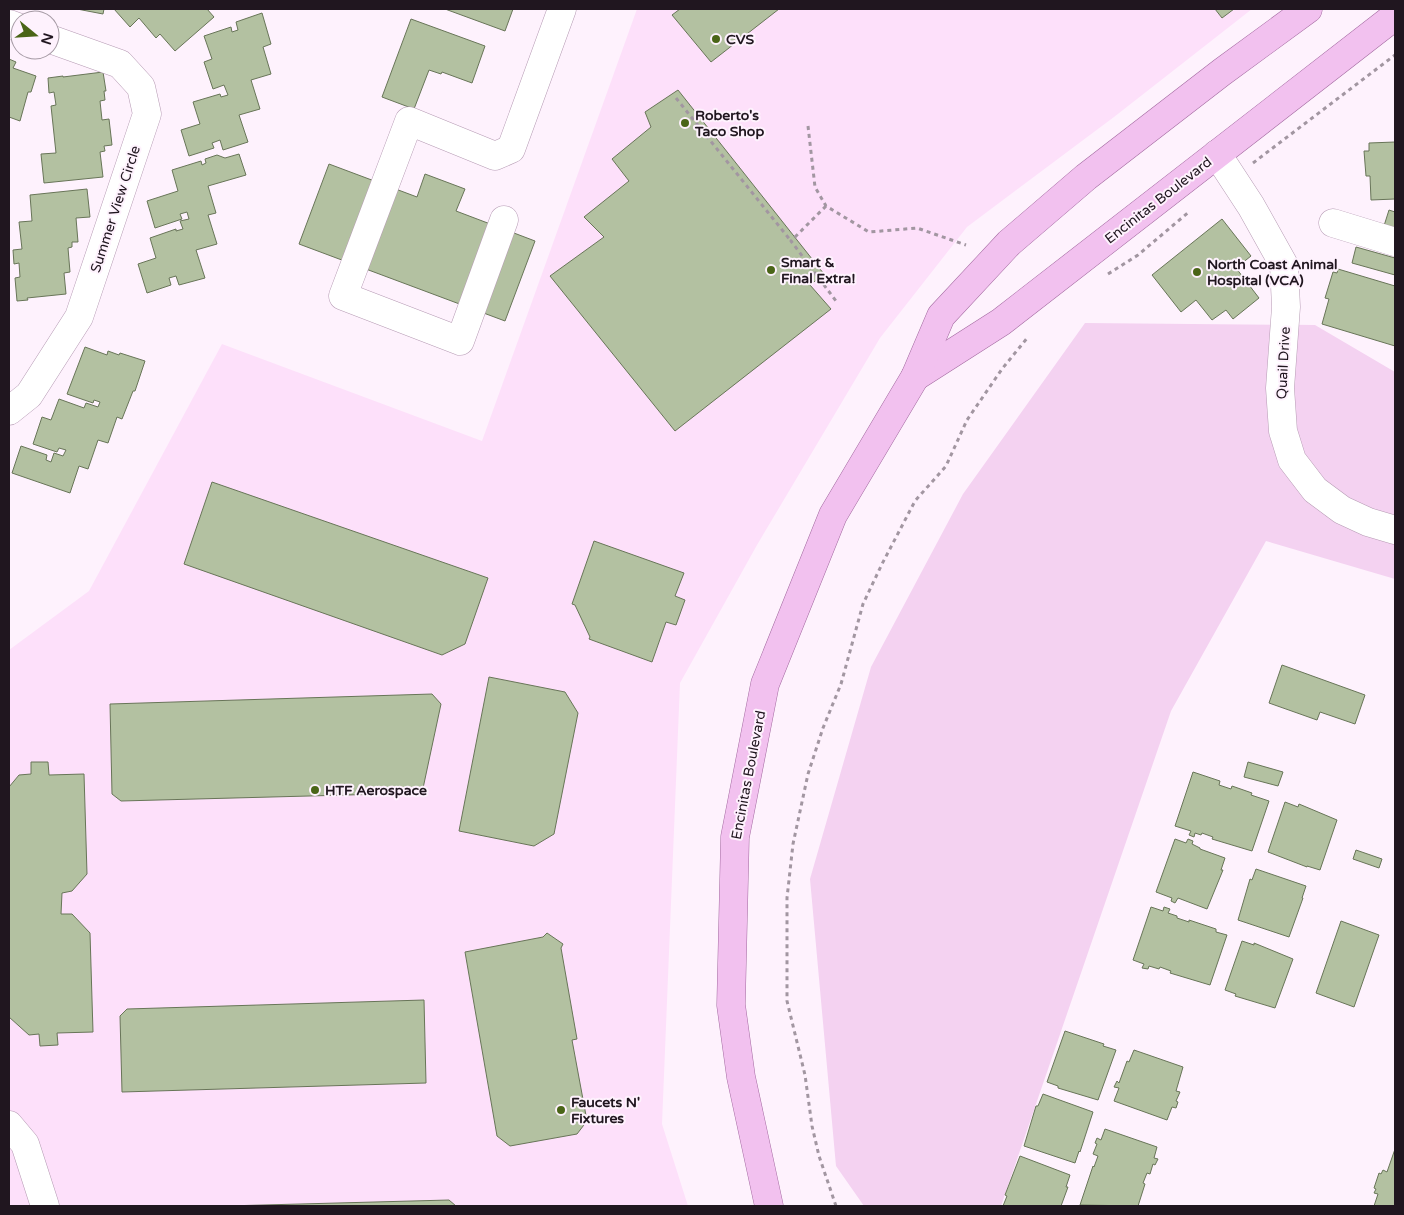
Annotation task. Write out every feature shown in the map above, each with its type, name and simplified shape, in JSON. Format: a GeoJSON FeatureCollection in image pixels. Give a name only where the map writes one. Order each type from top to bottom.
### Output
{"type":"FeatureCollection","features":[{"type":"Feature","properties":{"kind":"main road","name":"Encinitas Boulevard"},"geometry":{"type":"LineString","coordinates":[[769,1206],[741,1077],[731,1005],[734,837],[765,684],[833,515],[916,377],[941,316],[1009,243],[1086,177],[1222,72],[1308,9]]}},
{"type":"Feature","properties":{"kind":"main road","name":"Encinitas Boulevard"},"geometry":{"type":"LineString","coordinates":[[916,377],[1001,322],[1395,16]]}},
{"type":"Feature","properties":{"kind":"street"},"geometry":{"type":"LineString","coordinates":[[504,220],[460,341],[343,296],[409,121],[495,156],[511,149],[562,9]]}},
{"type":"Feature","properties":{"kind":"street","name":"Summer View Circle"},"geometry":{"type":"LineString","coordinates":[[9,412],[29,395],[79,317],[147,114],[141,87],[120,64],[60,43]]}},
{"type":"Feature","properties":{"kind":"street","name":"Quail Drive"},"geometry":{"type":"LineString","coordinates":[[1217,154],[1251,206],[1284,265],[1286,306],[1280,388],[1283,431],[1292,460],[1315,490],[1342,510],[1368,522],[1395,530]]}},
{"type":"Feature","properties":{"kind":"street"},"geometry":{"type":"LineString","coordinates":[[1333,223],[1395,242]]}},
{"type":"Feature","properties":{"kind":"street"},"geometry":{"type":"LineString","coordinates":[[9,1125],[25,1144],[45,1206]]}},
{"type":"Feature","properties":{"kind":"path"},"geometry":{"type":"LineString","coordinates":[[1233,178],[1395,55]]}},
{"type":"Feature","properties":{"kind":"path"},"geometry":{"type":"LineString","coordinates":[[676,98],[791,241],[836,301]]}},
{"type":"Feature","properties":{"kind":"path"},"geometry":{"type":"LineString","coordinates":[[808,126],[816,187],[826,206],[869,232],[917,228],[966,245]]}},
{"type":"Feature","properties":{"kind":"path"},"geometry":{"type":"LineString","coordinates":[[791,241],[826,206]]}},
{"type":"Feature","properties":{"kind":"path"},"geometry":{"type":"LineString","coordinates":[[1104,276],[1114,272],[1138,255],[1197,206]]}},
{"type":"Feature","properties":{"kind":"path"},"geometry":{"type":"LineString","coordinates":[[836,1206],[819,1156],[805,1075],[787,1002],[787,898],[793,844],[808,774],[823,728],[841,684],[863,604],[882,564],[916,501],[946,466],[967,420],[1002,369],[1032,331]]}},
{"type":"Feature","properties":{"kind":"shaded area"},"geometry":{"type":"Polygon","coordinates":[[[637,9],[1252,9],[1114,117],[967,227],[880,338],[757,545],[680,683],[662,1124],[688,1206],[9,1206],[9,650],[89,591],[222,344],[482,441],[637,9]]]}},
{"type":"Feature","properties":{"kind":"shaded area"},"geometry":{"type":"Polygon","coordinates":[[[1085,323],[1315,325],[1395,372],[1395,579],[1266,541],[1171,711],[1001,1206],[864,1206],[836,1166],[810,879],[871,667],[963,494],[1085,323]]]}},
{"type":"Feature","properties":{"kind":"building"},"geometry":{"type":"Polygon","coordinates":[[[77,9],[104,9],[103,14],[77,9]]]}},
{"type":"Feature","properties":{"kind":"building"},"geometry":{"type":"Polygon","coordinates":[[[114,9],[207,9],[214,17],[175,51],[160,34],[156,38],[139,18],[130,27],[114,9]]]}},
{"type":"Feature","properties":{"kind":"building"},"geometry":{"type":"Polygon","coordinates":[[[445,9],[513,9],[505,31],[445,9]]]}},
{"type":"Feature","properties":{"kind":"building","name":"CVS"},"geometry":{"type":"Polygon","coordinates":[[[680,9],[779,9],[711,62],[672,15],[680,9]]]}},
{"type":"Feature","properties":{"kind":"building"},"geometry":{"type":"Polygon","coordinates":[[[1215,9],[1234,9],[1222,18],[1215,9]]]}},
{"type":"Feature","properties":{"kind":"building"},"geometry":{"type":"Polygon","coordinates":[[[262,13],[271,44],[263,47],[271,74],[251,80],[260,109],[239,115],[248,142],[223,150],[220,140],[212,143],[214,148],[189,156],[181,130],[200,124],[193,102],[220,94],[221,97],[228,95],[224,85],[213,89],[204,62],[212,59],[204,36],[231,27],[232,32],[238,30],[236,22],[262,13]]]}},
{"type":"Feature","properties":{"kind":"building"},"geometry":{"type":"Polygon","coordinates":[[[411,19],[485,46],[472,83],[442,72],[441,74],[429,70],[414,109],[382,97],[411,19]]]}},
{"type":"Feature","properties":{"kind":"building"},"geometry":{"type":"Polygon","coordinates":[[[9,59],[16,62],[13,68],[36,76],[31,92],[28,92],[20,121],[9,117],[9,59]]]}},
{"type":"Feature","properties":{"kind":"building"},"geometry":{"type":"Polygon","coordinates":[[[103,72],[106,91],[104,91],[105,100],[100,101],[102,120],[109,119],[112,145],[104,146],[105,151],[100,152],[103,177],[44,183],[41,154],[56,153],[51,106],[56,105],[54,92],[49,93],[48,78],[103,72]]]}},
{"type":"Feature","properties":{"kind":"building"},"geometry":{"type":"Polygon","coordinates":[[[678,90],[824,274],[810,285],[831,309],[675,431],[550,276],[604,237],[584,217],[629,181],[612,159],[651,127],[645,112],[678,90]]]}},
{"type":"Feature","properties":{"kind":"building"},"geometry":{"type":"Polygon","coordinates":[[[1395,142],[1395,199],[1371,200],[1370,176],[1366,176],[1364,151],[1369,151],[1369,143],[1395,142]]]}},
{"type":"Feature","properties":{"kind":"building"},"geometry":{"type":"Polygon","coordinates":[[[239,154],[246,175],[208,186],[216,213],[208,215],[217,244],[196,250],[205,278],[179,285],[176,276],[169,278],[171,285],[147,293],[138,264],[156,258],[150,238],[176,229],[176,231],[183,229],[180,221],[189,219],[187,212],[180,214],[182,219],[155,228],[147,201],[178,191],[172,170],[201,161],[202,165],[206,163],[205,159],[217,155],[225,158],[239,154]]]}},
{"type":"Feature","properties":{"kind":"building"},"geometry":{"type":"Polygon","coordinates":[[[329,164],[417,197],[425,174],[465,189],[456,211],[535,241],[505,321],[299,244],[329,164]]]}},
{"type":"Feature","properties":{"kind":"building"},"geometry":{"type":"Polygon","coordinates":[[[87,189],[90,217],[76,218],[78,242],[72,242],[72,247],[68,248],[70,272],[64,273],[66,294],[27,298],[28,300],[17,301],[15,278],[20,277],[19,263],[14,264],[13,250],[22,249],[19,222],[32,221],[30,195],[87,189]]]}},
{"type":"Feature","properties":{"kind":"building"},"geometry":{"type":"Polygon","coordinates":[[[1389,210],[1395,212],[1395,232],[1383,229],[1389,210]]]}},
{"type":"Feature","properties":{"kind":"building","name":"North Coast Animal Hospital (VCA)"},"geometry":{"type":"Polygon","coordinates":[[[1222,219],[1251,256],[1236,268],[1259,298],[1233,319],[1226,310],[1212,320],[1196,300],[1181,312],[1152,275],[1222,219]]]}},
{"type":"Feature","properties":{"kind":"building"},"geometry":{"type":"Polygon","coordinates":[[[1356,247],[1395,258],[1395,275],[1352,263],[1356,247]]]}},
{"type":"Feature","properties":{"kind":"building"},"geometry":{"type":"Polygon","coordinates":[[[1338,269],[1395,286],[1395,346],[1322,324],[1329,299],[1325,298],[1333,272],[1337,273],[1338,269]]]}},
{"type":"Feature","properties":{"kind":"building"},"geometry":{"type":"Polygon","coordinates":[[[85,347],[107,355],[108,351],[145,361],[135,391],[133,391],[122,419],[117,417],[108,443],[98,440],[88,469],[79,466],[70,493],[12,473],[21,446],[47,455],[46,460],[51,462],[54,453],[63,456],[66,450],[59,448],[57,452],[33,444],[42,417],[51,420],[59,399],[84,408],[86,403],[98,407],[100,402],[94,400],[93,403],[67,394],[85,347]]]}},
{"type":"Feature","properties":{"kind":"building"},"geometry":{"type":"Polygon","coordinates":[[[212,482],[488,578],[465,644],[442,655],[184,564],[212,482]]]}},
{"type":"Feature","properties":{"kind":"building"},"geometry":{"type":"Polygon","coordinates":[[[594,541],[684,573],[675,596],[685,600],[676,625],[666,622],[652,662],[589,639],[590,637],[575,605],[572,604],[594,541]]]}},
{"type":"Feature","properties":{"kind":"building"},"geometry":{"type":"Polygon","coordinates":[[[1282,665],[1365,695],[1355,724],[1320,712],[1317,720],[1269,703],[1282,665]]]}},
{"type":"Feature","properties":{"kind":"building"},"geometry":{"type":"Polygon","coordinates":[[[489,677],[565,692],[578,713],[554,834],[534,846],[459,831],[489,677]]]}},
{"type":"Feature","properties":{"kind":"building"},"geometry":{"type":"Polygon","coordinates":[[[432,694],[441,704],[422,793],[121,801],[112,794],[110,704],[432,694]]]}},
{"type":"Feature","properties":{"kind":"building"},"geometry":{"type":"Polygon","coordinates":[[[31,762],[48,762],[49,775],[84,774],[87,874],[72,891],[62,893],[61,914],[72,914],[90,933],[93,1032],[57,1033],[58,1045],[40,1046],[39,1034],[29,1035],[9,1017],[9,787],[19,775],[31,774],[31,762]]]}},
{"type":"Feature","properties":{"kind":"building"},"geometry":{"type":"Polygon","coordinates":[[[1248,762],[1283,772],[1278,786],[1244,777],[1248,762]]]}},
{"type":"Feature","properties":{"kind":"building"},"geometry":{"type":"Polygon","coordinates":[[[1193,772],[1220,781],[1219,785],[1231,789],[1232,786],[1269,801],[1252,851],[1212,839],[1213,837],[1202,833],[1201,835],[1195,833],[1194,837],[1189,835],[1191,831],[1175,826],[1193,772]]]}},
{"type":"Feature","properties":{"kind":"building"},"geometry":{"type":"Polygon","coordinates":[[[1285,802],[1298,807],[1299,804],[1337,820],[1320,870],[1268,852],[1285,802]]]}},
{"type":"Feature","properties":{"kind":"building"},"geometry":{"type":"Polygon","coordinates":[[[1175,839],[1186,843],[1188,839],[1193,841],[1192,844],[1200,849],[1225,858],[1221,870],[1223,870],[1207,909],[1178,898],[1175,903],[1171,901],[1172,898],[1156,892],[1175,839]]]}},
{"type":"Feature","properties":{"kind":"building"},"geometry":{"type":"Polygon","coordinates":[[[1356,850],[1382,859],[1379,868],[1353,859],[1356,850]]]}},
{"type":"Feature","properties":{"kind":"building"},"geometry":{"type":"Polygon","coordinates":[[[1256,869],[1306,886],[1289,937],[1238,920],[1250,879],[1252,880],[1256,869]]]}},
{"type":"Feature","properties":{"kind":"building"},"geometry":{"type":"Polygon","coordinates":[[[1151,907],[1163,911],[1164,907],[1170,909],[1168,913],[1177,916],[1177,918],[1216,929],[1216,932],[1227,935],[1210,985],[1170,973],[1171,971],[1160,967],[1159,969],[1149,966],[1148,969],[1142,968],[1144,964],[1133,960],[1151,907]]]}},
{"type":"Feature","properties":{"kind":"building"},"geometry":{"type":"Polygon","coordinates":[[[1341,921],[1379,935],[1354,1007],[1316,993],[1341,921]]]}},
{"type":"Feature","properties":{"kind":"building"},"geometry":{"type":"Polygon","coordinates":[[[547,933],[563,944],[561,948],[577,1039],[572,1040],[587,1121],[577,1134],[510,1146],[497,1136],[465,952],[543,937],[547,933]]]}},
{"type":"Feature","properties":{"kind":"building"},"geometry":{"type":"Polygon","coordinates":[[[1242,941],[1254,945],[1254,943],[1293,959],[1275,1008],[1235,996],[1236,994],[1225,990],[1242,941]]]}},
{"type":"Feature","properties":{"kind":"building"},"geometry":{"type":"Polygon","coordinates":[[[424,1000],[426,1083],[122,1092],[120,1016],[127,1009],[424,1000]]]}},
{"type":"Feature","properties":{"kind":"building"},"geometry":{"type":"Polygon","coordinates":[[[1065,1031],[1116,1050],[1098,1100],[1058,1088],[1058,1086],[1047,1082],[1065,1031]]]}},
{"type":"Feature","properties":{"kind":"building"},"geometry":{"type":"Polygon","coordinates":[[[1134,1050],[1183,1067],[1176,1091],[1180,1092],[1176,1101],[1178,1102],[1176,1108],[1172,1107],[1167,1120],[1114,1101],[1119,1088],[1114,1087],[1117,1081],[1119,1083],[1127,1061],[1129,1062],[1134,1050]]]}},
{"type":"Feature","properties":{"kind":"building"},"geometry":{"type":"Polygon","coordinates":[[[1043,1094],[1093,1112],[1075,1163],[1024,1146],[1036,1106],[1038,1106],[1043,1094]]]}},
{"type":"Feature","properties":{"kind":"building"},"geometry":{"type":"Polygon","coordinates":[[[1105,1129],[1157,1147],[1154,1158],[1158,1159],[1155,1165],[1153,1164],[1150,1174],[1147,1173],[1138,1206],[1080,1205],[1098,1156],[1093,1154],[1097,1144],[1095,1143],[1097,1138],[1101,1140],[1105,1129]]]}},
{"type":"Feature","properties":{"kind":"building"},"geometry":{"type":"Polygon","coordinates":[[[1395,1149],[1395,1206],[1374,1206],[1378,1194],[1374,1193],[1376,1189],[1374,1188],[1379,1173],[1381,1174],[1383,1170],[1387,1172],[1395,1149]]]}},
{"type":"Feature","properties":{"kind":"building"},"geometry":{"type":"Polygon","coordinates":[[[1020,1156],[1070,1175],[1061,1206],[1003,1206],[1007,1196],[1005,1195],[1020,1156]]]}},
{"type":"Feature","properties":{"kind":"building"},"geometry":{"type":"Polygon","coordinates":[[[449,1200],[456,1206],[226,1206],[449,1200]]]}},
{"type":"Feature","properties":{"kind":"place","name":"CVS"},"geometry":{"type":"Point","coordinates":[716,39]}},
{"type":"Feature","properties":{"kind":"place","name":"Roberto's Taco Shop"},"geometry":{"type":"Point","coordinates":[685,123]}},
{"type":"Feature","properties":{"kind":"place","name":"Smart & Final Extra!"},"geometry":{"type":"Point","coordinates":[771,270]}},
{"type":"Feature","properties":{"kind":"place","name":"North Coast Animal Hospital (VCA)"},"geometry":{"type":"Point","coordinates":[1197,272]}},
{"type":"Feature","properties":{"kind":"place","name":"HTF Aerospace"},"geometry":{"type":"Point","coordinates":[315,790]}},
{"type":"Feature","properties":{"kind":"place","name":"Faucets N' Fixtures"},"geometry":{"type":"Point","coordinates":[561,1110]}}]}
